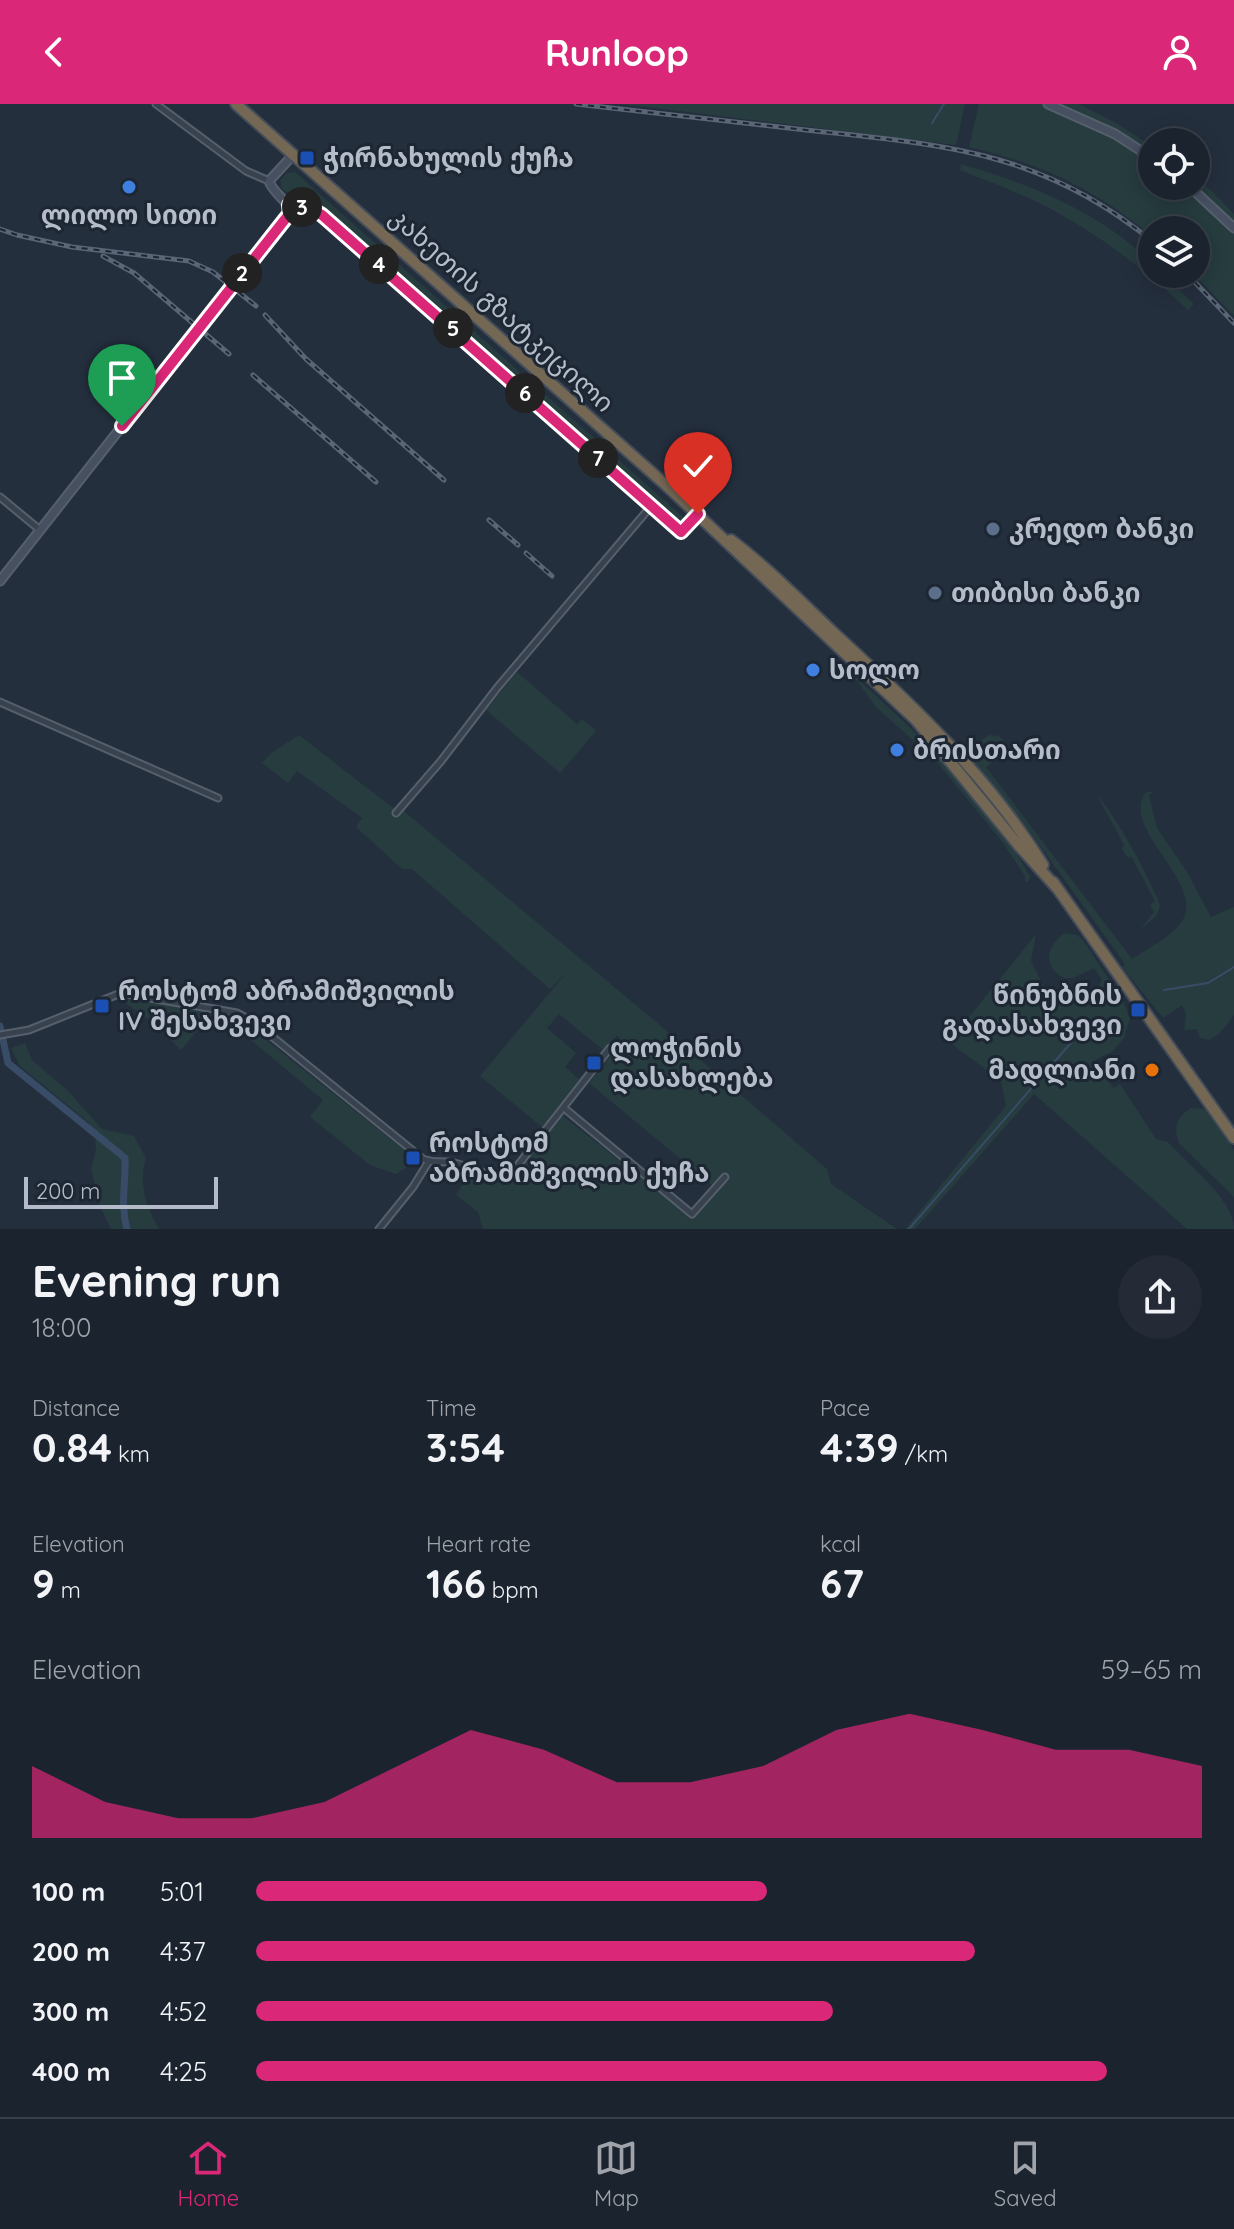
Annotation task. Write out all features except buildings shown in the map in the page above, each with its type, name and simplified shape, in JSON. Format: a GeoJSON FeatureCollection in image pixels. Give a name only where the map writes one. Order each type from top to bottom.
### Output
{"type":"FeatureCollection","features":[{"type":"Feature","properties":{"kind":"highway","name":"კახეთის გზატკეცილი"},"geometry":{"type":"LineString","coordinates":[[236,104],[702,517],[740,547],[948,742],[1019,829],[1056,887],[1234,1138]]}},
{"type":"Feature","properties":{"kind":"highway","name":"კახეთის გზატკეცილი"},"geometry":{"type":"LineString","coordinates":[[244,104],[269,133]]}},
{"type":"Feature","properties":{"kind":"street"},"geometry":{"type":"LineString","coordinates":[[156,104],[246,171],[269,181],[289,205],[310,208],[322,215],[681,532],[702,517]]}},
{"type":"Feature","properties":{"kind":"street"},"geometry":{"type":"LineString","coordinates":[[1048,104],[1115,134],[1138,149]]}},
{"type":"Feature","properties":{"kind":"street"},"geometry":{"type":"LineString","coordinates":[[269,181],[293,155]]}},
{"type":"Feature","properties":{"kind":"street"},"geometry":{"type":"LineString","coordinates":[[1204,200],[1234,228]]}},
{"type":"Feature","properties":{"kind":"street"},"geometry":{"type":"LineString","coordinates":[[0,581],[290,213],[289,205]]}},
{"type":"Feature","properties":{"kind":"street"},"geometry":{"type":"LineString","coordinates":[[0,497],[40,530]]}},
{"type":"Feature","properties":{"kind":"street"},"geometry":{"type":"LineString","coordinates":[[396,813],[652,505]]}},
{"type":"Feature","properties":{"kind":"street"},"geometry":{"type":"LineString","coordinates":[[0,702],[218,798]]}},
{"type":"Feature","properties":{"kind":"street"},"geometry":{"type":"LineString","coordinates":[[0,1035],[29,1030],[121,993],[237,1013],[254,1022],[429,1161],[469,1166],[498,1176],[507,1176],[515,1169],[610,1048]]}},
{"type":"Feature","properties":{"kind":"street"},"geometry":{"type":"LineString","coordinates":[[564,1108],[692,1214],[725,1177]]}},
{"type":"Feature","properties":{"kind":"street"},"geometry":{"type":"LineString","coordinates":[[379,1229],[413,1187],[429,1161]]}},
{"type":"Feature","properties":{"kind":"green space"},"geometry":{"type":"Polygon","coordinates":[[[622,104],[965,104],[956,145],[622,104]]]}},
{"type":"Feature","properties":{"kind":"green space"},"geometry":{"type":"Polygon","coordinates":[[[979,104],[1079,104],[1116,123],[1138,137],[1138,200],[1210,200],[1210,189],[1234,214],[1234,316],[1207,288],[1210,288],[1210,216],[1138,216],[1138,225],[1066,180],[1021,162],[969,147],[979,104]]]}},
{"type":"Feature","properties":{"kind":"green space"},"geometry":{"type":"Polygon","coordinates":[[[961,164],[1013,181],[1087,215],[1138,250],[1138,268],[1061,215],[1031,199],[960,170],[961,164]]]}},
{"type":"Feature","properties":{"kind":"green space"},"geometry":{"type":"Polygon","coordinates":[[[295,172],[686,519],[678,522],[321,205],[282,189],[280,180],[287,173],[295,172]]]}},
{"type":"Feature","properties":{"kind":"green space"},"geometry":{"type":"Polygon","coordinates":[[[1163,288],[1177,288],[1194,304],[1188,310],[1163,288]]]}},
{"type":"Feature","properties":{"kind":"green space"},"geometry":{"type":"Polygon","coordinates":[[[517,672],[577,724],[582,719],[596,731],[560,773],[486,710],[517,672]]]}},
{"type":"Feature","properties":{"kind":"green space"},"geometry":{"type":"Polygon","coordinates":[[[851,673],[925,742],[972,794],[1013,849],[1030,877],[1028,882],[1003,843],[937,762],[876,707],[851,673]]]}},
{"type":"Feature","properties":{"kind":"green space"},"geometry":{"type":"Polygon","coordinates":[[[299,735],[393,808],[400,805],[827,1169],[831,1184],[897,1229],[483,1229],[478,1212],[456,1195],[464,1182],[478,1177],[479,1173],[510,1181],[554,1123],[563,1116],[691,1217],[718,1190],[589,1083],[614,1052],[621,1050],[624,1044],[617,1035],[543,1128],[480,1076],[567,972],[550,989],[412,869],[402,869],[356,827],[362,818],[297,771],[288,783],[262,763],[271,753],[299,735]],[[559,1014],[547,1028],[576,1053],[565,1067],[579,1079],[602,1049],[559,1014]]]}},
{"type":"Feature","properties":{"kind":"green space"},"geometry":{"type":"Polygon","coordinates":[[[989,735],[999,736],[1011,749],[986,767],[1132,959],[1172,932],[1182,921],[1186,906],[1183,890],[1143,822],[1141,806],[1146,792],[1154,791],[1149,795],[1157,828],[1187,872],[1211,917],[1234,907],[1234,1015],[1220,1033],[1210,1040],[1200,1038],[1197,1029],[1184,1030],[1186,1014],[1182,1005],[1163,1018],[1122,967],[1125,964],[1025,825],[970,757],[976,744],[989,735]]]}},
{"type":"Feature","properties":{"kind":"green space"},"geometry":{"type":"Polygon","coordinates":[[[1097,795],[1132,848],[1160,905],[1157,915],[1140,930],[1154,912],[1150,905],[1155,901],[1131,856],[1128,858],[1122,849],[1124,845],[1097,795]]]}},
{"type":"Feature","properties":{"kind":"green space"},"geometry":{"type":"Polygon","coordinates":[[[1065,933],[1077,935],[1083,940],[1123,1001],[1130,1018],[1124,1038],[1112,1052],[1095,1060],[1113,1088],[1120,1084],[1156,1139],[1168,1142],[1218,1194],[1232,1218],[1234,1229],[1187,1229],[1034,1094],[915,1229],[905,1229],[1006,1106],[1001,1081],[949,1042],[1036,934],[1031,961],[1043,985],[1057,995],[1093,995],[1102,980],[1094,968],[1073,978],[1064,978],[1052,968],[1051,950],[1065,933]]]}},
{"type":"Feature","properties":{"kind":"green space"},"geometry":{"type":"Polygon","coordinates":[[[120,999],[229,1017],[245,1023],[403,1149],[409,1157],[409,1166],[396,1174],[370,1165],[310,1117],[323,1100],[235,1027],[204,1022],[181,1050],[152,1022],[120,999]]]}},
{"type":"Feature","properties":{"kind":"green space"},"geometry":{"type":"Polygon","coordinates":[[[25,1043],[32,1060],[68,1091],[102,1129],[134,1136],[146,1158],[143,1176],[145,1194],[159,1229],[111,1229],[100,1206],[91,1169],[96,1150],[89,1123],[20,1066],[11,1048],[25,1043]]]}},
{"type":"Feature","properties":{"kind":"green space"},"geometry":{"type":"Polygon","coordinates":[[[1191,1108],[1206,1109],[1234,1150],[1234,1197],[1179,1143],[1176,1132],[1178,1123],[1191,1108]]]}},
{"type":"Feature","properties":{"kind":"waterway"},"geometry":{"type":"LineString","coordinates":[[932,123],[944,104]]}},
{"type":"Feature","properties":{"kind":"waterway"},"geometry":{"type":"LineString","coordinates":[[1164,990],[1208,983],[1234,967]]}},
{"type":"Feature","properties":{"kind":"waterway"},"geometry":{"type":"LineString","coordinates":[[909,1229],[1069,1045],[1102,1018]]}},
{"type":"Feature","properties":{"kind":"waterway"},"geometry":{"type":"LineString","coordinates":[[0,1026],[8,1063],[125,1158],[127,1229]]}},
{"type":"Feature","properties":{"kind":"railway"},"geometry":{"type":"LineString","coordinates":[[576,104],[902,141],[988,157],[1070,187],[1138,231]]}},
{"type":"Feature","properties":{"kind":"railway"},"geometry":{"type":"LineString","coordinates":[[0,229],[72,247],[189,261],[213,272],[256,306]]}},
{"type":"Feature","properties":{"kind":"railway"},"geometry":{"type":"LineString","coordinates":[[103,256],[134,273],[229,354]]}},
{"type":"Feature","properties":{"kind":"railway"},"geometry":{"type":"LineString","coordinates":[[1200,288],[1234,323]]}},
{"type":"Feature","properties":{"kind":"railway"},"geometry":{"type":"LineString","coordinates":[[265,315],[306,359],[444,480]]}},
{"type":"Feature","properties":{"kind":"railway"},"geometry":{"type":"LineString","coordinates":[[253,375],[376,482]]}},
{"type":"Feature","properties":{"kind":"railway"},"geometry":{"type":"LineString","coordinates":[[489,520],[518,545]]}},
{"type":"Feature","properties":{"kind":"railway"},"geometry":{"type":"LineString","coordinates":[[526,553],[552,576]]}},
{"type":"Feature","properties":{"kind":"place","name":"ჭირნახულის ქუჩა"},"geometry":{"type":"Point","coordinates":[307,158]}},
{"type":"Feature","properties":{"kind":"place","name":"ლილო სითი"},"geometry":{"type":"Point","coordinates":[129,187]}},
{"type":"Feature","properties":{"kind":"place","name":"კრედო ბანკი"},"geometry":{"type":"Point","coordinates":[993,529]}},
{"type":"Feature","properties":{"kind":"place","name":"თიბისი ბანკი"},"geometry":{"type":"Point","coordinates":[935,593]}},
{"type":"Feature","properties":{"kind":"place","name":"სოლო"},"geometry":{"type":"Point","coordinates":[813,670]}},
{"type":"Feature","properties":{"kind":"place","name":"ბრისთარი"},"geometry":{"type":"Point","coordinates":[897,750]}},
{"type":"Feature","properties":{"kind":"place","name":"როსტომ აბრამიშვილის IV შესახვევი"},"geometry":{"type":"Point","coordinates":[102,1006]}},
{"type":"Feature","properties":{"kind":"place","name":"წინუბნის გადასახვევი"},"geometry":{"type":"Point","coordinates":[1138,1010]}},
{"type":"Feature","properties":{"kind":"place","name":"ლოჭინის დასახლება"},"geometry":{"type":"Point","coordinates":[594,1063]}},
{"type":"Feature","properties":{"kind":"place","name":"მადლიანი"},"geometry":{"type":"Point","coordinates":[1152,1070]}},
{"type":"Feature","properties":{"kind":"place","name":"როსტომ აბრამიშვილის ქუჩა"},"geometry":{"type":"Point","coordinates":[413,1158]}},
{"type":"Feature","properties":{"kind":"route"},"geometry":{"type":"LineString","coordinates":[[122,426],[290,213],[289,205],[310,208],[440,317],[681,532],[698,514]]}}]}
